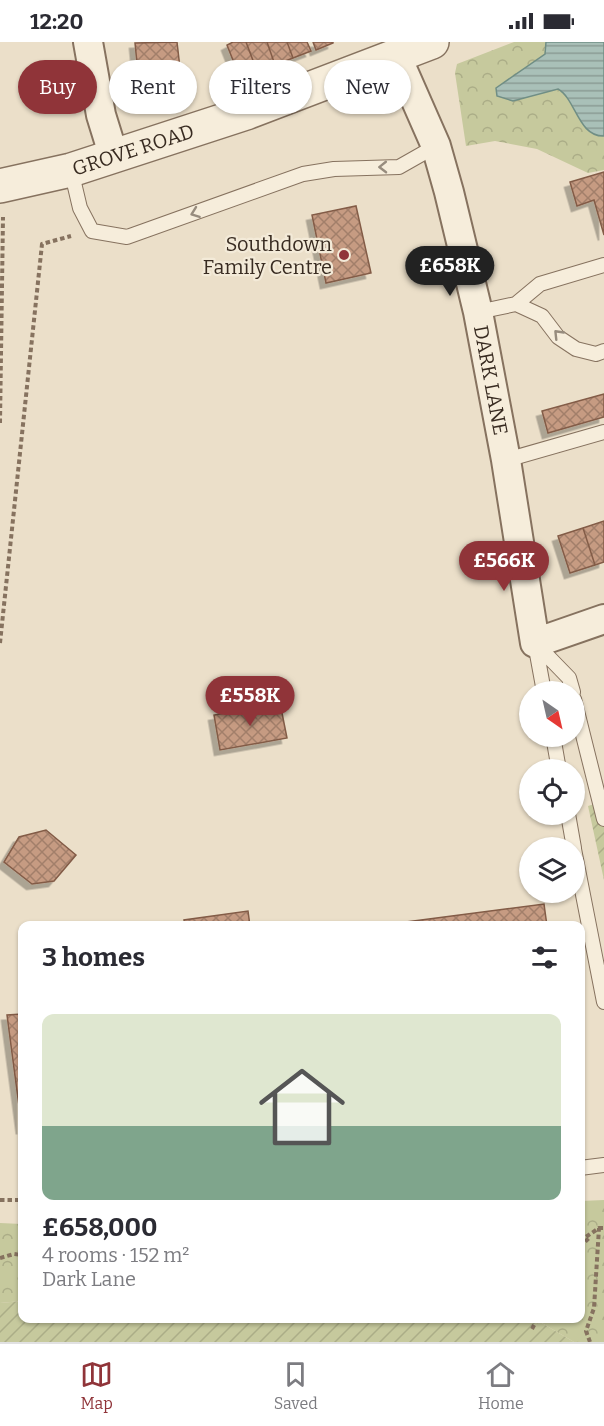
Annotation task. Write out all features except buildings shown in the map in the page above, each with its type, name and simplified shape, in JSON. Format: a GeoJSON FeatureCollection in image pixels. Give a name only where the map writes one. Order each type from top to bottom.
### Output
{"type":"FeatureCollection","features":[{"type":"Feature","properties":{"kind":"street"},"geometry":{"type":"LineString","coordinates":[[88,42],[96,93],[114,157]]}},
{"type":"Feature","properties":{"kind":"street","name":"GROVE ROAD"},"geometry":{"type":"LineString","coordinates":[[1,186],[71,170],[246,113],[432,42]]}},
{"type":"Feature","properties":{"kind":"street","name":"DARK LANE"},"geometry":{"type":"LineString","coordinates":[[396,55],[436,146],[478,312],[507,460],[535,643]]}},
{"type":"Feature","properties":{"kind":"street"},"geometry":{"type":"LineString","coordinates":[[535,643],[604,619]]}},
{"type":"Feature","properties":{"kind":"lane"},"geometry":{"type":"LineString","coordinates":[[71,170],[80,208],[92,231],[127,237],[303,174],[399,167],[436,146]]}},
{"type":"Feature","properties":{"kind":"lane"},"geometry":{"type":"LineString","coordinates":[[478,312],[516,304],[540,284],[604,265]]}},
{"type":"Feature","properties":{"kind":"lane"},"geometry":{"type":"LineString","coordinates":[[516,304],[542,316],[558,337],[576,349],[596,354],[604,351]]}},
{"type":"Feature","properties":{"kind":"lane"},"geometry":{"type":"LineString","coordinates":[[507,460],[604,432]]}},
{"type":"Feature","properties":{"kind":"lane"},"geometry":{"type":"LineString","coordinates":[[535,643],[542,681]]}},
{"type":"Feature","properties":{"kind":"lane"},"geometry":{"type":"LineString","coordinates":[[535,643],[570,681]]}},
{"type":"Feature","properties":{"kind":"lane"},"geometry":{"type":"LineString","coordinates":[[585,743],[604,819]]}},
{"type":"Feature","properties":{"kind":"lane"},"geometry":{"type":"LineString","coordinates":[[585,903],[604,1002]]}},
{"type":"Feature","properties":{"kind":"lane"},"geometry":{"type":"LineString","coordinates":[[585,1167],[604,1165]]}},
{"type":"Feature","properties":{"kind":"path"},"geometry":{"type":"LineString","coordinates":[[0,423],[3,372],[1,186]]}},
{"type":"Feature","properties":{"kind":"path"},"geometry":{"type":"LineString","coordinates":[[0,643],[42,244],[92,231]]}},
{"type":"Feature","properties":{"kind":"path"},"geometry":{"type":"LineString","coordinates":[[0,1200],[18,1200]]}},
{"type":"Feature","properties":{"kind":"path"},"geometry":{"type":"LineString","coordinates":[[585,1238],[601,1228]]}},
{"type":"Feature","properties":{"kind":"path"},"geometry":{"type":"LineString","coordinates":[[585,1242],[601,1228]]}},
{"type":"Feature","properties":{"kind":"path"},"geometry":{"type":"LineString","coordinates":[[590,1342],[586,1331],[594,1308],[601,1228]]}},
{"type":"Feature","properties":{"kind":"path"},"geometry":{"type":"LineString","coordinates":[[0,1258],[18,1254]]}},
{"type":"Feature","properties":{"kind":"path"},"geometry":{"type":"LineString","coordinates":[[532,1329],[535,1323]]}},
{"type":"Feature","properties":{"kind":"green space"},"geometry":{"type":"Polygon","coordinates":[[[514,42],[604,42],[604,170],[588,173],[537,149],[495,141],[466,146],[455,73],[457,64],[514,42]]]}},
{"type":"Feature","properties":{"kind":"green space"},"geometry":{"type":"Polygon","coordinates":[[[604,801],[604,880],[588,806],[604,801]]]}},
{"type":"Feature","properties":{"kind":"green space"},"geometry":{"type":"Polygon","coordinates":[[[604,1200],[604,1342],[574,1342],[542,1323],[585,1323],[585,1201],[604,1200]]]}},
{"type":"Feature","properties":{"kind":"green space"},"geometry":{"type":"Polygon","coordinates":[[[0,1223],[18,1224],[18,1301],[0,1303],[0,1223]]]}},
{"type":"Feature","properties":{"kind":"green space"},"geometry":{"type":"Polygon","coordinates":[[[18,1301],[18,1323],[542,1323],[574,1342],[0,1342],[0,1303],[18,1301]]]}},
{"type":"Feature","properties":{"kind":"water"},"geometry":{"type":"Polygon","coordinates":[[[546,42],[604,42],[604,136],[595,135],[588,130],[564,94],[558,89],[513,101],[497,96],[496,88],[545,54],[546,42]]]}},
{"type":"Feature","properties":{"kind":"place","name":"Southdown Family Centre"},"geometry":{"type":"Point","coordinates":[344,255]}}]}
